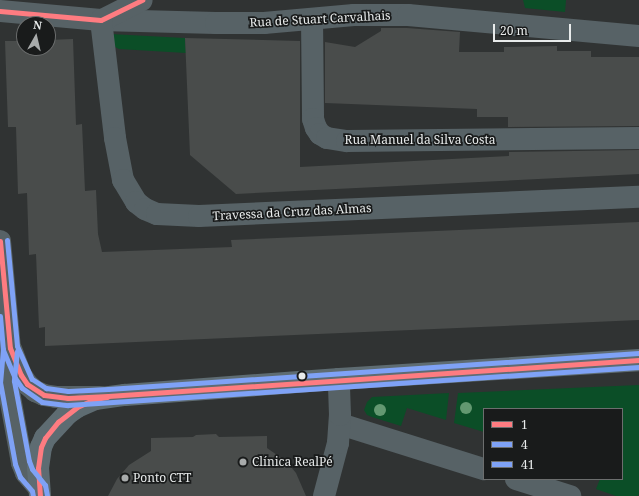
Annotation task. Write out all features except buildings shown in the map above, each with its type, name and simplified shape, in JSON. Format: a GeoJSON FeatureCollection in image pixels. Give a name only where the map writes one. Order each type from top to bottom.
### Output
{"type":"FeatureCollection","features":[{"type":"Feature","properties":{"kind":"main road"},"geometry":{"type":"LineString","coordinates":[[39,492],[39,457],[41,447],[48,434],[58,422],[77,407],[95,399],[108,396],[339,379],[639,360]]}},
{"type":"Feature","properties":{"kind":"street"},"geometry":{"type":"LineString","coordinates":[[101,20],[142,0]]}},
{"type":"Feature","properties":{"kind":"street","name":"Rua de Stuart Carvalhais"},"geometry":{"type":"LineString","coordinates":[[0,11],[101,20],[247,23],[354,15],[408,15],[639,36]]}},
{"type":"Feature","properties":{"kind":"street","name":"Rua Manuel da Silva Costa"},"geometry":{"type":"LineString","coordinates":[[312,19],[313,119],[320,134],[327,138],[347,141],[639,138]]}},
{"type":"Feature","properties":{"kind":"street","name":"Travessa da Cruz das Almas"},"geometry":{"type":"LineString","coordinates":[[101,20],[115,138],[123,180],[136,202],[145,209],[157,214],[199,216],[639,196]]}},
{"type":"Feature","properties":{"kind":"street"},"geometry":{"type":"LineString","coordinates":[[0,241],[10,348],[7,381],[22,463],[29,478],[39,492]]}},
{"type":"Feature","properties":{"kind":"street"},"geometry":{"type":"LineString","coordinates":[[10,348],[27,384],[44,395],[68,398],[108,396]]}},
{"type":"Feature","properties":{"kind":"street"},"geometry":{"type":"LineString","coordinates":[[324,496],[336,455],[340,424],[339,379]]}},
{"type":"Feature","properties":{"kind":"street"},"geometry":{"type":"LineString","coordinates":[[340,424],[483,469]]}},
{"type":"Feature","properties":{"kind":"street"},"geometry":{"type":"LineString","coordinates":[[519,480],[570,496]]}},
{"type":"Feature","properties":{"kind":"green space"},"geometry":{"type":"Polygon","coordinates":[[[523,0],[566,0],[565,12],[525,8],[523,0]]]}},
{"type":"Feature","properties":{"kind":"green space"},"geometry":{"type":"Polygon","coordinates":[[[110,34],[185,38],[186,53],[119,49],[115,47],[110,34]]]}},
{"type":"Feature","properties":{"kind":"green space"},"geometry":{"type":"Polygon","coordinates":[[[639,385],[639,495],[616,496],[596,489],[600,480],[623,480],[623,408],[483,408],[483,432],[454,423],[458,393],[639,385]]]}},
{"type":"Feature","properties":{"kind":"green space"},"geometry":{"type":"Polygon","coordinates":[[[449,393],[446,420],[407,408],[401,426],[367,415],[364,410],[367,402],[372,397],[449,393]]]}},
{"type":"Feature","properties":{"kind":"transit line","name":"1"},"geometry":{"type":"LineString","coordinates":[[101,20],[142,0]]}},
{"type":"Feature","properties":{"kind":"transit line","name":"1"},"geometry":{"type":"LineString","coordinates":[[0,11],[101,20]]}},
{"type":"Feature","properties":{"kind":"transit line","name":"41"},"geometry":{"type":"LineString","coordinates":[[7,240],[17,346],[32,379],[46,388],[68,391],[108,389],[639,353]]}},
{"type":"Feature","properties":{"kind":"transit line","name":"1"},"geometry":{"type":"LineString","coordinates":[[0,241],[10,348],[21,375],[27,384],[44,395],[68,398],[108,396],[639,360]]}},
{"type":"Feature","properties":{"kind":"transit line","name":"4"},"geometry":{"type":"LineString","coordinates":[[0,316],[3,350],[15,378],[22,388],[42,402],[68,405],[639,367]]}},
{"type":"Feature","properties":{"kind":"transit line","name":"4"},"geometry":{"type":"LineString","coordinates":[[3,349],[0,382],[15,464],[20,477],[32,491],[33,496]]}},
{"type":"Feature","properties":{"kind":"transit line","name":"41"},"geometry":{"type":"LineString","coordinates":[[17,351],[14,381],[29,461],[32,469],[45,485],[47,495]]}},
{"type":"Feature","properties":{"kind":"transit line","name":"1"},"geometry":{"type":"LineString","coordinates":[[40,496],[38,468],[41,447],[45,438],[58,422],[77,407],[95,399],[107,397]]}},
{"type":"Feature","properties":{"kind":"place","name":"Clínica RealPé"},"geometry":{"type":"Point","coordinates":[243,462]}},
{"type":"Feature","properties":{"kind":"place","name":"Ponto CTT"},"geometry":{"type":"Point","coordinates":[125,478]}}]}
